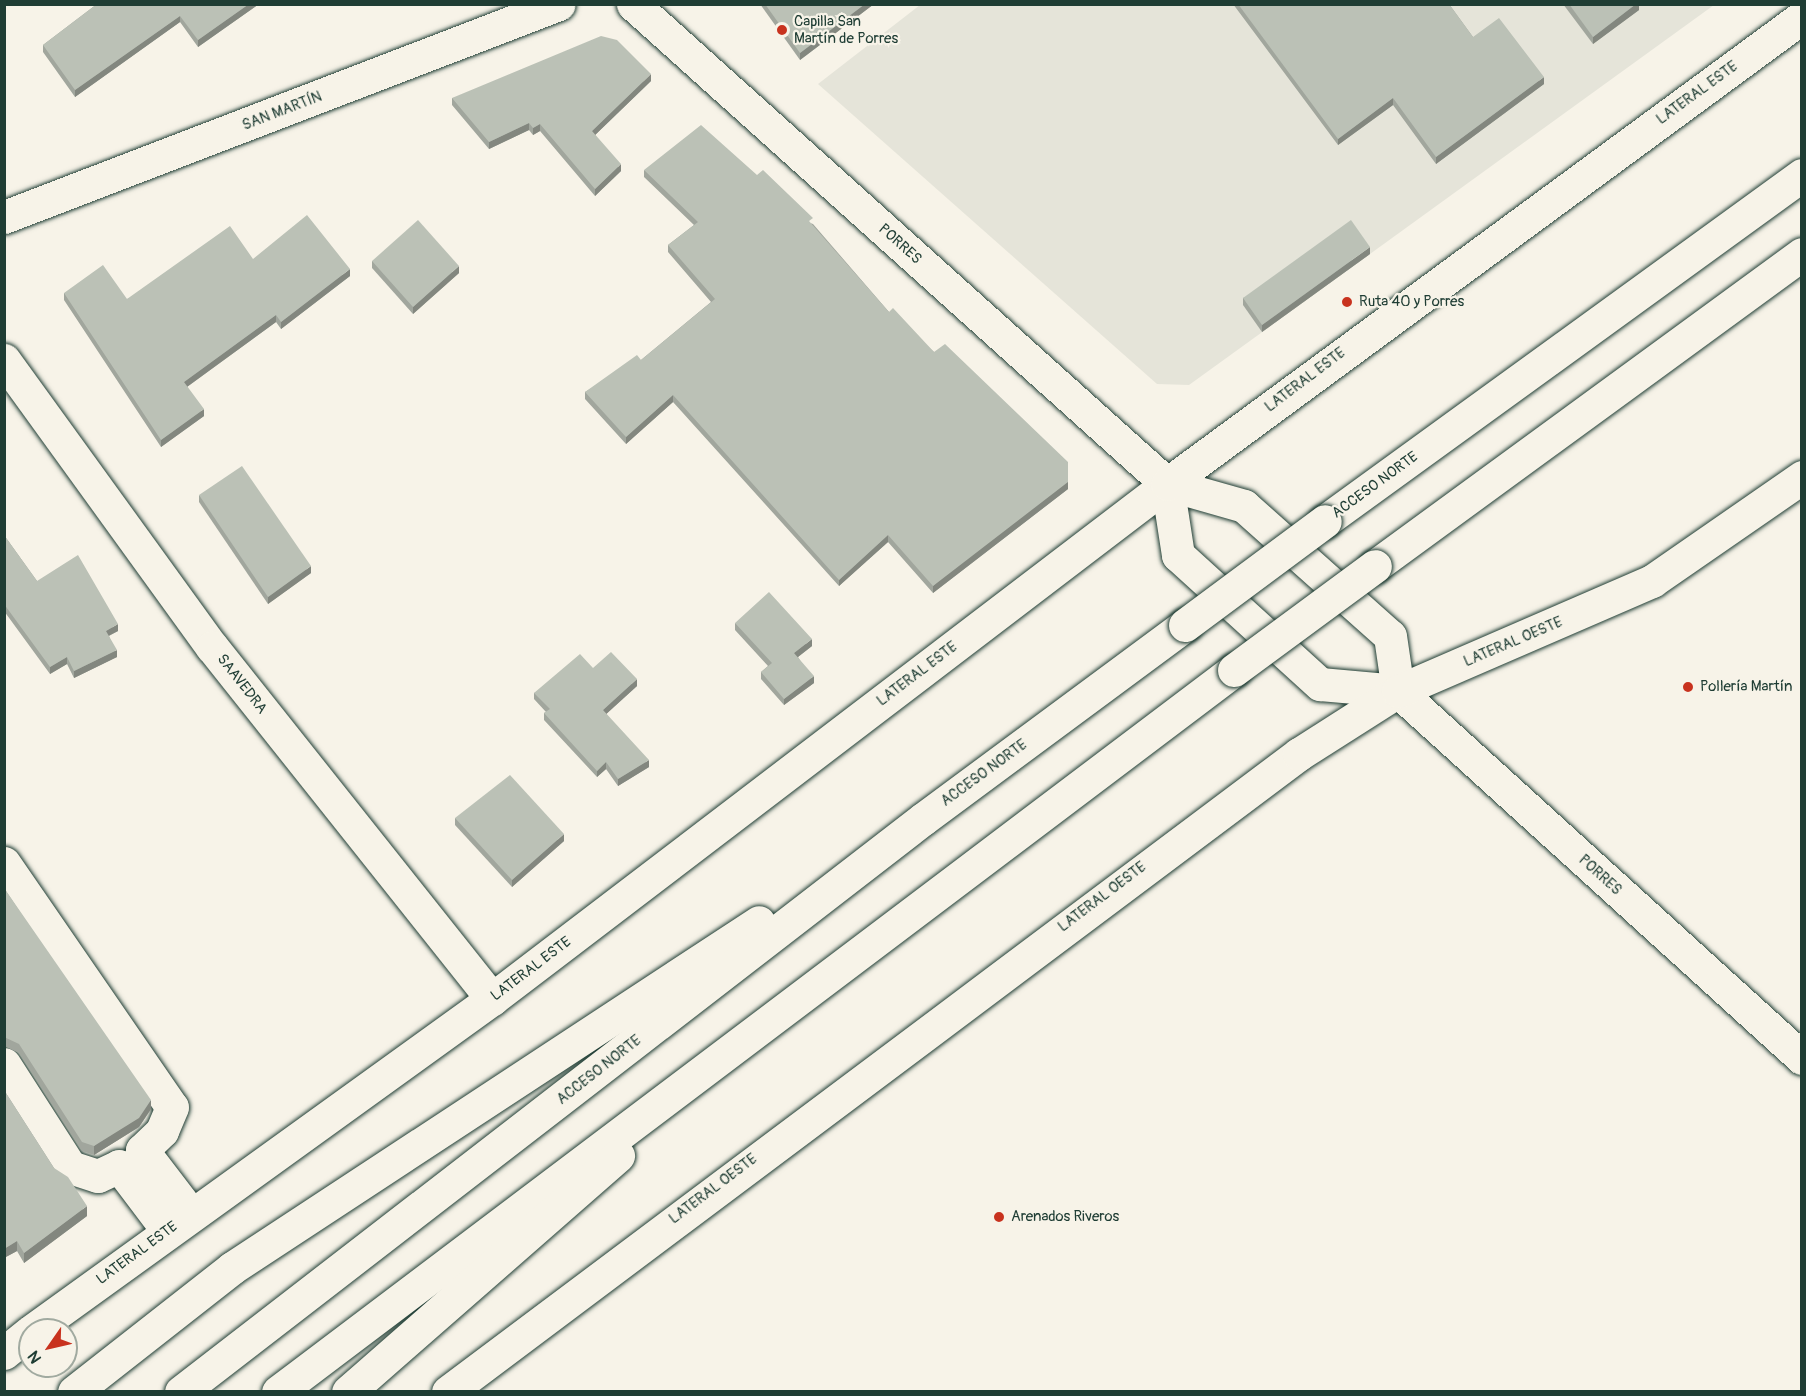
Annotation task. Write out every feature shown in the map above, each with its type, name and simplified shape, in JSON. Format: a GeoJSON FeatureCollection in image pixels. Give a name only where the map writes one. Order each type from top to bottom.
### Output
{"type":"FeatureCollection","features":[{"type":"Feature","properties":{"kind":"main road","name":"SAN MARTÍN"},"geometry":{"type":"LineString","coordinates":[[4,217],[559,4]]}},
{"type":"Feature","properties":{"kind":"main road","name":"PORRES"},"geometry":{"type":"LineString","coordinates":[[633,4],[1167,484],[1244,506],[1390,636],[1398,691],[1802,1059]]}},
{"type":"Feature","properties":{"kind":"main road","name":"LATERAL ESTE"},"geometry":{"type":"LineString","coordinates":[[50,1318],[492,999],[1167,484],[1802,17]]}},
{"type":"Feature","properties":{"kind":"main road","name":"ACCESO NORTE"},"geometry":{"type":"LineString","coordinates":[[180,1392],[923,819],[1325,521],[1802,174]]}},
{"type":"Feature","properties":{"kind":"main road"},"geometry":{"type":"LineString","coordinates":[[278,1392],[1234,670],[1802,254]]}},
{"type":"Feature","properties":{"kind":"main road","name":"SAAVEDRA"},"geometry":{"type":"LineString","coordinates":[[4,360],[212,647],[492,999]]}},
{"type":"Feature","properties":{"kind":"main road","name":"LATERAL OESTE"},"geometry":{"type":"LineString","coordinates":[[448,1392],[1164,851],[1299,754],[1398,691],[1652,581],[1802,477]]}},
{"type":"Feature","properties":{"kind":"main road"},"geometry":{"type":"LineString","coordinates":[[1167,484],[1178,555],[1320,684],[1398,691]]}},
{"type":"Feature","properties":{"kind":"main road"},"geometry":{"type":"LineString","coordinates":[[74,1392],[232,1268],[596,1025],[923,819]]}},
{"type":"Feature","properties":{"kind":"main road"},"geometry":{"type":"LineString","coordinates":[[4,863],[172,1107],[162,1131],[142,1150],[179,1223]]}},
{"type":"Feature","properties":{"kind":"main road"},"geometry":{"type":"LineString","coordinates":[[348,1392],[788,1006]]}},
{"type":"Feature","properties":{"kind":"main road"},"geometry":{"type":"LineString","coordinates":[[4,1064],[70,1167],[98,1176],[118,1166],[179,1223]]}},
{"type":"Feature","properties":{"kind":"main road","name":"LATERAL ESTE"},"geometry":{"type":"LineString","coordinates":[[4,1353],[18,1342]]}},
{"type":"Feature","properties":{"kind":"shaded area"},"geometry":{"type":"Polygon","coordinates":[[[920,5],[1714,5],[1189,385],[1157,384],[818,84],[920,5]]]}},
{"type":"Feature","properties":{"kind":"building"},"geometry":{"type":"Polygon","coordinates":[[[97,4],[249,4],[198,40],[180,16],[75,90],[43,45],[97,4]]]}},
{"type":"Feature","properties":{"kind":"building"},"geometry":{"type":"Polygon","coordinates":[[[765,4],[865,4],[800,53],[765,4]]]}},
{"type":"Feature","properties":{"kind":"building"},"geometry":{"type":"Polygon","coordinates":[[[1238,4],[1449,4],[1473,37],[1499,18],[1544,77],[1436,157],[1393,98],[1338,139],[1238,4]]]}},
{"type":"Feature","properties":{"kind":"building"},"geometry":{"type":"Polygon","coordinates":[[[1569,4],[1636,4],[1593,37],[1569,4]]]}},
{"type":"Feature","properties":{"kind":"building"},"geometry":{"type":"Polygon","coordinates":[[[601,36],[617,40],[651,74],[592,131],[621,164],[595,189],[540,124],[533,128],[529,123],[489,142],[452,98],[601,36]]]}},
{"type":"Feature","properties":{"kind":"building"},"geometry":{"type":"Polygon","coordinates":[[[701,125],[757,175],[763,170],[813,218],[809,221],[889,312],[893,308],[934,352],[945,344],[1068,462],[1068,482],[933,586],[888,535],[839,580],[673,395],[626,437],[585,392],[637,355],[641,360],[715,299],[668,245],[698,222],[644,170],[701,125]]]}},
{"type":"Feature","properties":{"kind":"building"},"geometry":{"type":"Polygon","coordinates":[[[307,215],[350,269],[281,322],[276,315],[184,382],[204,409],[161,440],[64,293],[103,265],[127,299],[230,226],[253,259],[307,215]]]}},
{"type":"Feature","properties":{"kind":"building"},"geometry":{"type":"Polygon","coordinates":[[[418,220],[459,266],[413,307],[372,261],[418,220]]]}},
{"type":"Feature","properties":{"kind":"building"},"geometry":{"type":"Polygon","coordinates":[[[1351,220],[1370,247],[1262,325],[1243,298],[1351,220]]]}},
{"type":"Feature","properties":{"kind":"building"},"geometry":{"type":"Polygon","coordinates":[[[242,466],[311,566],[268,597],[199,495],[242,466]]]}},
{"type":"Feature","properties":{"kind":"building"},"geometry":{"type":"Polygon","coordinates":[[[4,535],[37,581],[78,555],[118,624],[106,631],[117,650],[74,671],[67,657],[50,667],[4,604],[4,535]]]}},
{"type":"Feature","properties":{"kind":"building"},"geometry":{"type":"Polygon","coordinates":[[[769,592],[812,639],[794,653],[814,676],[784,699],[761,672],[772,663],[735,623],[769,592]]]}},
{"type":"Feature","properties":{"kind":"building"},"geometry":{"type":"Polygon","coordinates":[[[611,652],[637,679],[603,710],[649,760],[618,779],[606,762],[597,771],[544,713],[550,709],[534,693],[580,654],[593,668],[611,652]]]}},
{"type":"Feature","properties":{"kind":"building"},"geometry":{"type":"Polygon","coordinates":[[[510,775],[564,834],[512,880],[455,818],[510,775]]]}},
{"type":"Feature","properties":{"kind":"building"},"geometry":{"type":"Polygon","coordinates":[[[4,888],[151,1100],[139,1118],[94,1146],[82,1142],[19,1044],[4,1037],[4,888]]]}},
{"type":"Feature","properties":{"kind":"building"},"geometry":{"type":"Polygon","coordinates":[[[4,1090],[54,1168],[68,1177],[87,1206],[24,1253],[17,1241],[4,1249],[4,1090]]]}},
{"type":"Feature","properties":{"kind":"place","name":"Capilla San Martín de Porres"},"geometry":{"type":"Point","coordinates":[782,30]}},
{"type":"Feature","properties":{"kind":"place","name":"Ruta 40 y Porres"},"geometry":{"type":"Point","coordinates":[1347,302]}},
{"type":"Feature","properties":{"kind":"place","name":"Pollería Martín"},"geometry":{"type":"Point","coordinates":[1688,687]}},
{"type":"Feature","properties":{"kind":"place","name":"Arenados Riveros"},"geometry":{"type":"Point","coordinates":[999,1217]}}]}
